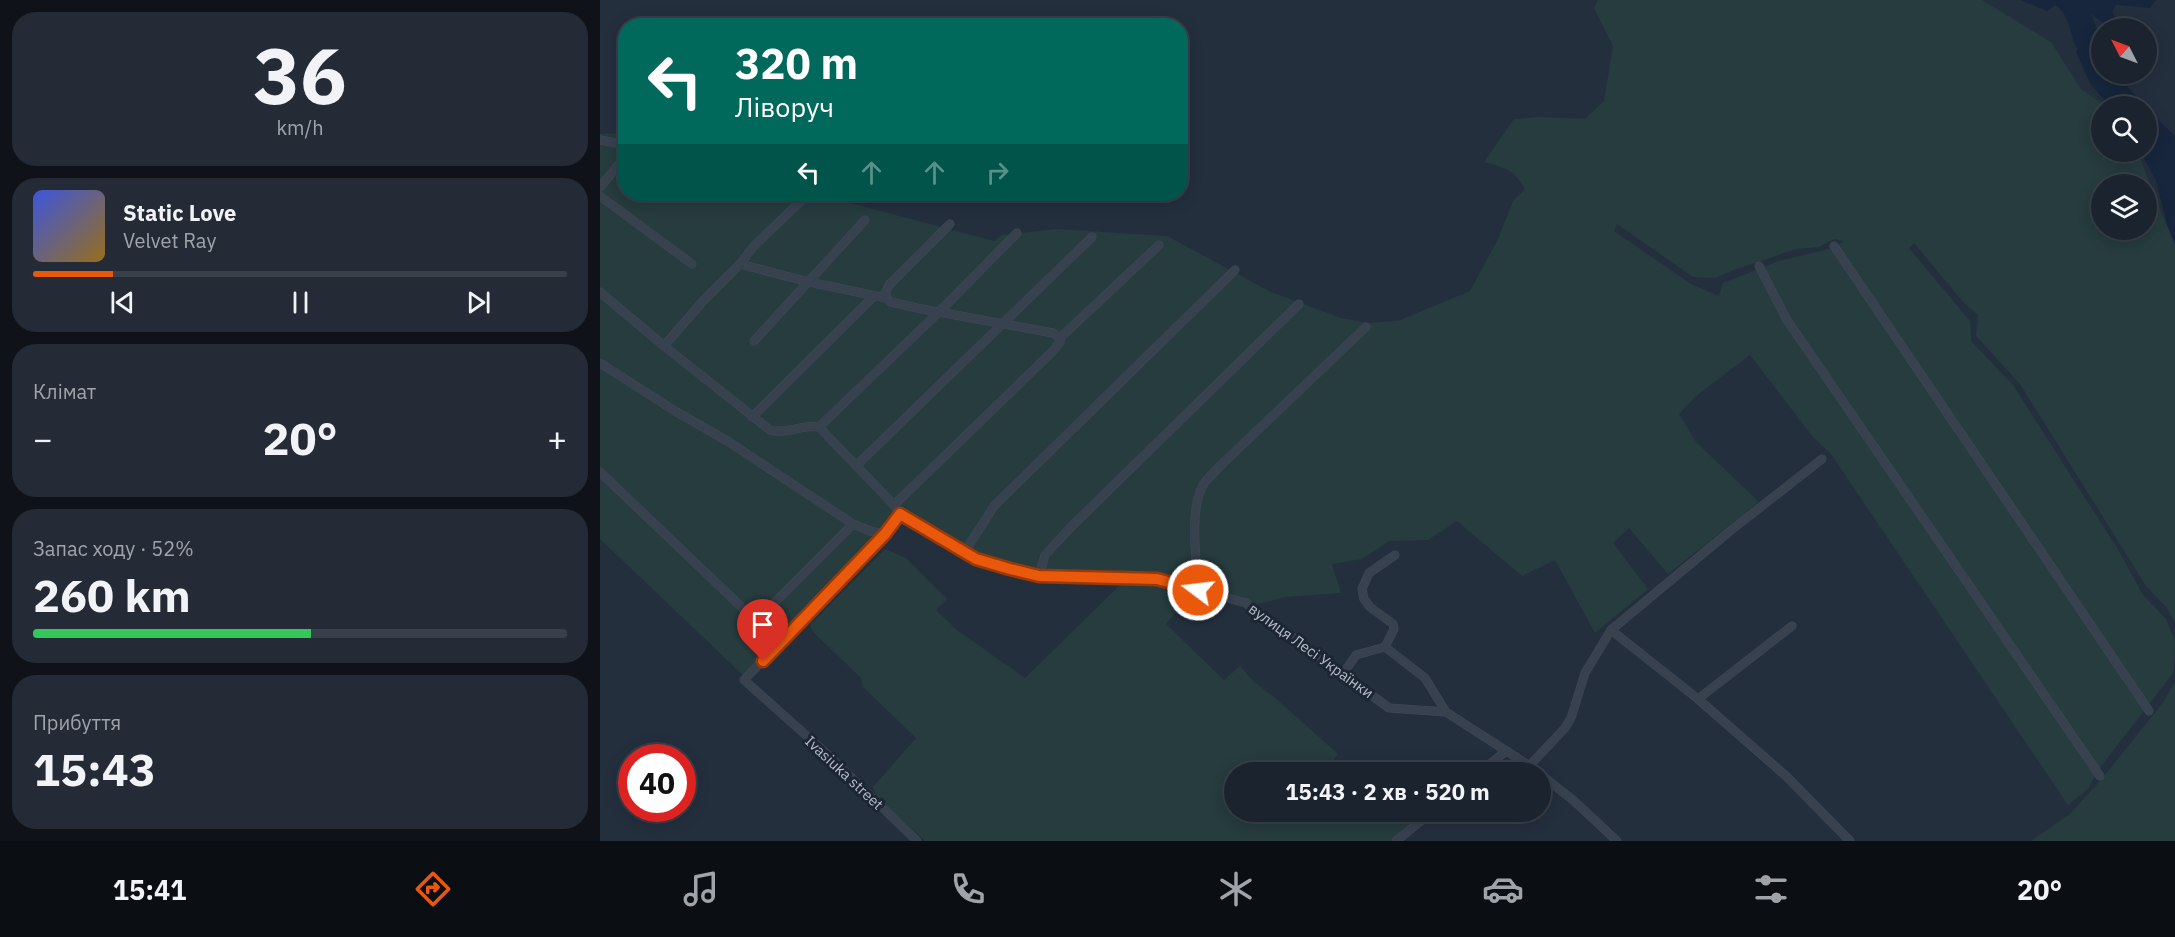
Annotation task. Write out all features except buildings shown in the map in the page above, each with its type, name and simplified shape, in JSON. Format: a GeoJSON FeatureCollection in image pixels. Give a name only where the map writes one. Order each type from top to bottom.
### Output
{"type":"FeatureCollection","features":[{"type":"Feature","properties":{"kind":"street"},"geometry":{"type":"LineString","coordinates":[[600,140],[618,143]]}},
{"type":"Feature","properties":{"kind":"street"},"geometry":{"type":"LineString","coordinates":[[600,188],[618,166]]}},
{"type":"Feature","properties":{"kind":"street"},"geometry":{"type":"LineString","coordinates":[[600,196],[692,264]]}},
{"type":"Feature","properties":{"kind":"street"},"geometry":{"type":"LineString","coordinates":[[664,346],[754,246],[801,201]]}},
{"type":"Feature","properties":{"kind":"street"},"geometry":{"type":"LineString","coordinates":[[754,341],[865,220]]}},
{"type":"Feature","properties":{"kind":"street"},"geometry":{"type":"LineString","coordinates":[[885,298],[890,285],[950,224]]}},
{"type":"Feature","properties":{"kind":"street"},"geometry":{"type":"LineString","coordinates":[[600,292],[752,417],[776,432],[819,427],[940,311],[1017,233]]}},
{"type":"Feature","properties":{"kind":"street"},"geometry":{"type":"LineString","coordinates":[[856,466],[1092,237]]}},
{"type":"Feature","properties":{"kind":"street"},"geometry":{"type":"LineString","coordinates":[[1059,339],[1159,245]]}},
{"type":"Feature","properties":{"kind":"street"},"geometry":{"type":"LineString","coordinates":[[1833,246],[2149,711]]}},
{"type":"Feature","properties":{"kind":"street"},"geometry":{"type":"LineString","coordinates":[[740,264],[808,282],[885,298],[891,302],[1053,333],[1059,339],[1059,345],[894,505]]}},
{"type":"Feature","properties":{"kind":"street"},"geometry":{"type":"LineString","coordinates":[[1759,266],[1787,320],[2100,776]]}},
{"type":"Feature","properties":{"kind":"street"},"geometry":{"type":"LineString","coordinates":[[964,553],[994,506],[1234,270]]}},
{"type":"Feature","properties":{"kind":"street"},"geometry":{"type":"LineString","coordinates":[[752,417],[874,296]]}},
{"type":"Feature","properties":{"kind":"street"},"geometry":{"type":"LineString","coordinates":[[1039,576],[1046,555],[1074,524],[1299,304]]}},
{"type":"Feature","properties":{"kind":"street"},"geometry":{"type":"LineString","coordinates":[[1198,590],[1195,528],[1200,493],[1204,484],[1365,327]]}},
{"type":"Feature","properties":{"kind":"street"},"geometry":{"type":"LineString","coordinates":[[600,363],[729,442],[853,524],[885,534],[900,514],[819,427]]}},
{"type":"Feature","properties":{"kind":"street"},"geometry":{"type":"LineString","coordinates":[[1533,762],[1565,728],[1571,718],[1584,673],[1611,630],[1730,531],[1822,459]]}},
{"type":"Feature","properties":{"kind":"street"},"geometry":{"type":"LineString","coordinates":[[600,472],[752,617],[759,618],[853,524]]}},
{"type":"Feature","properties":{"kind":"street","name":"вулиця Лесі Українки"},"geometry":{"type":"LineString","coordinates":[[900,514],[976,559],[1039,576],[1157,579],[1252,607],[1389,708],[1446,711]]}},
{"type":"Feature","properties":{"kind":"street","name":"Ivasiuka street"},"geometry":{"type":"LineString","coordinates":[[885,534],[744,680],[827,754],[917,841]]}},
{"type":"Feature","properties":{"kind":"street"},"geometry":{"type":"LineString","coordinates":[[1343,674],[1356,655],[1385,647],[1394,630],[1394,624],[1370,607],[1364,599],[1362,589],[1369,573],[1395,555]]}},
{"type":"Feature","properties":{"kind":"street"},"geometry":{"type":"LineString","coordinates":[[1698,699],[1792,626]]}},
{"type":"Feature","properties":{"kind":"street"},"geometry":{"type":"LineString","coordinates":[[1611,630],[1698,699],[1786,776],[1850,841]]}},
{"type":"Feature","properties":{"kind":"street"},"geometry":{"type":"LineString","coordinates":[[1385,647],[1425,678],[1446,711],[1523,762]]}},
{"type":"Feature","properties":{"kind":"street"},"geometry":{"type":"LineString","coordinates":[[1492,762],[1506,751]]}},
{"type":"Feature","properties":{"kind":"street"},"geometry":{"type":"LineString","coordinates":[[1551,782],[1617,841]]}},
{"type":"Feature","properties":{"kind":"street"},"geometry":{"type":"LineString","coordinates":[[1396,841],[1420,822]]}},
{"type":"Feature","properties":{"kind":"green space"},"geometry":{"type":"Polygon","coordinates":[[[1598,0],[1982,0],[2051,42],[2081,89],[2091,96],[2091,162],[2142,162],[2146,174],[2091,174],[2091,240],[2157,240],[2157,202],[2175,245],[2175,623],[2167,608],[2146,586],[2020,384],[1976,336],[1978,315],[1964,303],[1914,243],[1909,248],[1970,321],[1971,341],[2013,385],[2119,551],[2143,595],[2166,619],[2175,641],[2174,672],[2099,769],[2088,789],[2068,805],[1831,454],[1813,437],[1750,355],[1696,396],[1679,414],[1696,442],[1759,502],[1668,574],[1629,528],[1613,543],[1648,589],[1595,633],[1555,560],[1522,576],[1457,521],[1428,540],[1389,541],[1362,559],[1332,564],[1341,593],[1285,597],[1255,605],[1166,580],[1029,572],[973,556],[900,510],[875,548],[746,678],[600,539],[600,134],[618,133],[618,201],[843,201],[994,241],[1002,235],[1056,229],[1167,236],[1271,292],[1341,318],[1368,323],[1398,321],[1470,291],[1498,239],[1513,201],[1525,189],[1513,173],[1484,162],[1514,119],[1538,117],[1585,119],[1604,101],[1613,46],[1594,8],[1598,0]],[[1617,224],[1614,231],[1691,284],[1719,296],[1723,283],[1779,261],[1833,248],[1844,241],[1834,239],[1819,247],[1796,249],[1715,278],[1693,277],[1617,224]]]}},
{"type":"Feature","properties":{"kind":"green space"},"geometry":{"type":"Polygon","coordinates":[[[885,549],[906,558],[947,599],[936,610],[957,630],[1025,678],[1120,585],[1158,585],[1191,595],[1166,624],[1224,680],[1240,666],[1254,682],[1338,754],[1332,762],[1224,762],[1224,822],[1415,822],[1391,841],[925,841],[878,798],[873,787],[916,738],[863,687],[861,678],[813,632],[810,625],[885,549]]]}},
{"type":"Feature","properties":{"kind":"green space"},"geometry":{"type":"Polygon","coordinates":[[[2175,682],[2175,841],[2031,841],[2070,814],[2101,780],[2164,701],[2175,682]]]}},
{"type":"Feature","properties":{"kind":"water"},"geometry":{"type":"Polygon","coordinates":[[[2020,0],[2156,0],[2150,8],[2116,5],[2112,12],[2116,18],[2096,18],[2091,14],[2091,84],[2125,84],[2136,96],[2101,96],[2090,83],[2076,52],[2078,49],[2065,16],[2056,5],[2047,11],[2020,0]]]}},
{"type":"Feature","properties":{"kind":"water"},"geometry":{"type":"Polygon","coordinates":[[[2157,119],[2175,136],[2175,244],[2167,224],[2157,185],[2157,174],[2152,174],[2146,162],[2157,162],[2157,119]]]}},
{"type":"Feature","properties":{"kind":"route"},"geometry":{"type":"LineString","coordinates":[[763,661],[885,534],[900,514],[976,559],[1010,569],[1039,576],[1157,579],[1198,590]]}}]}
